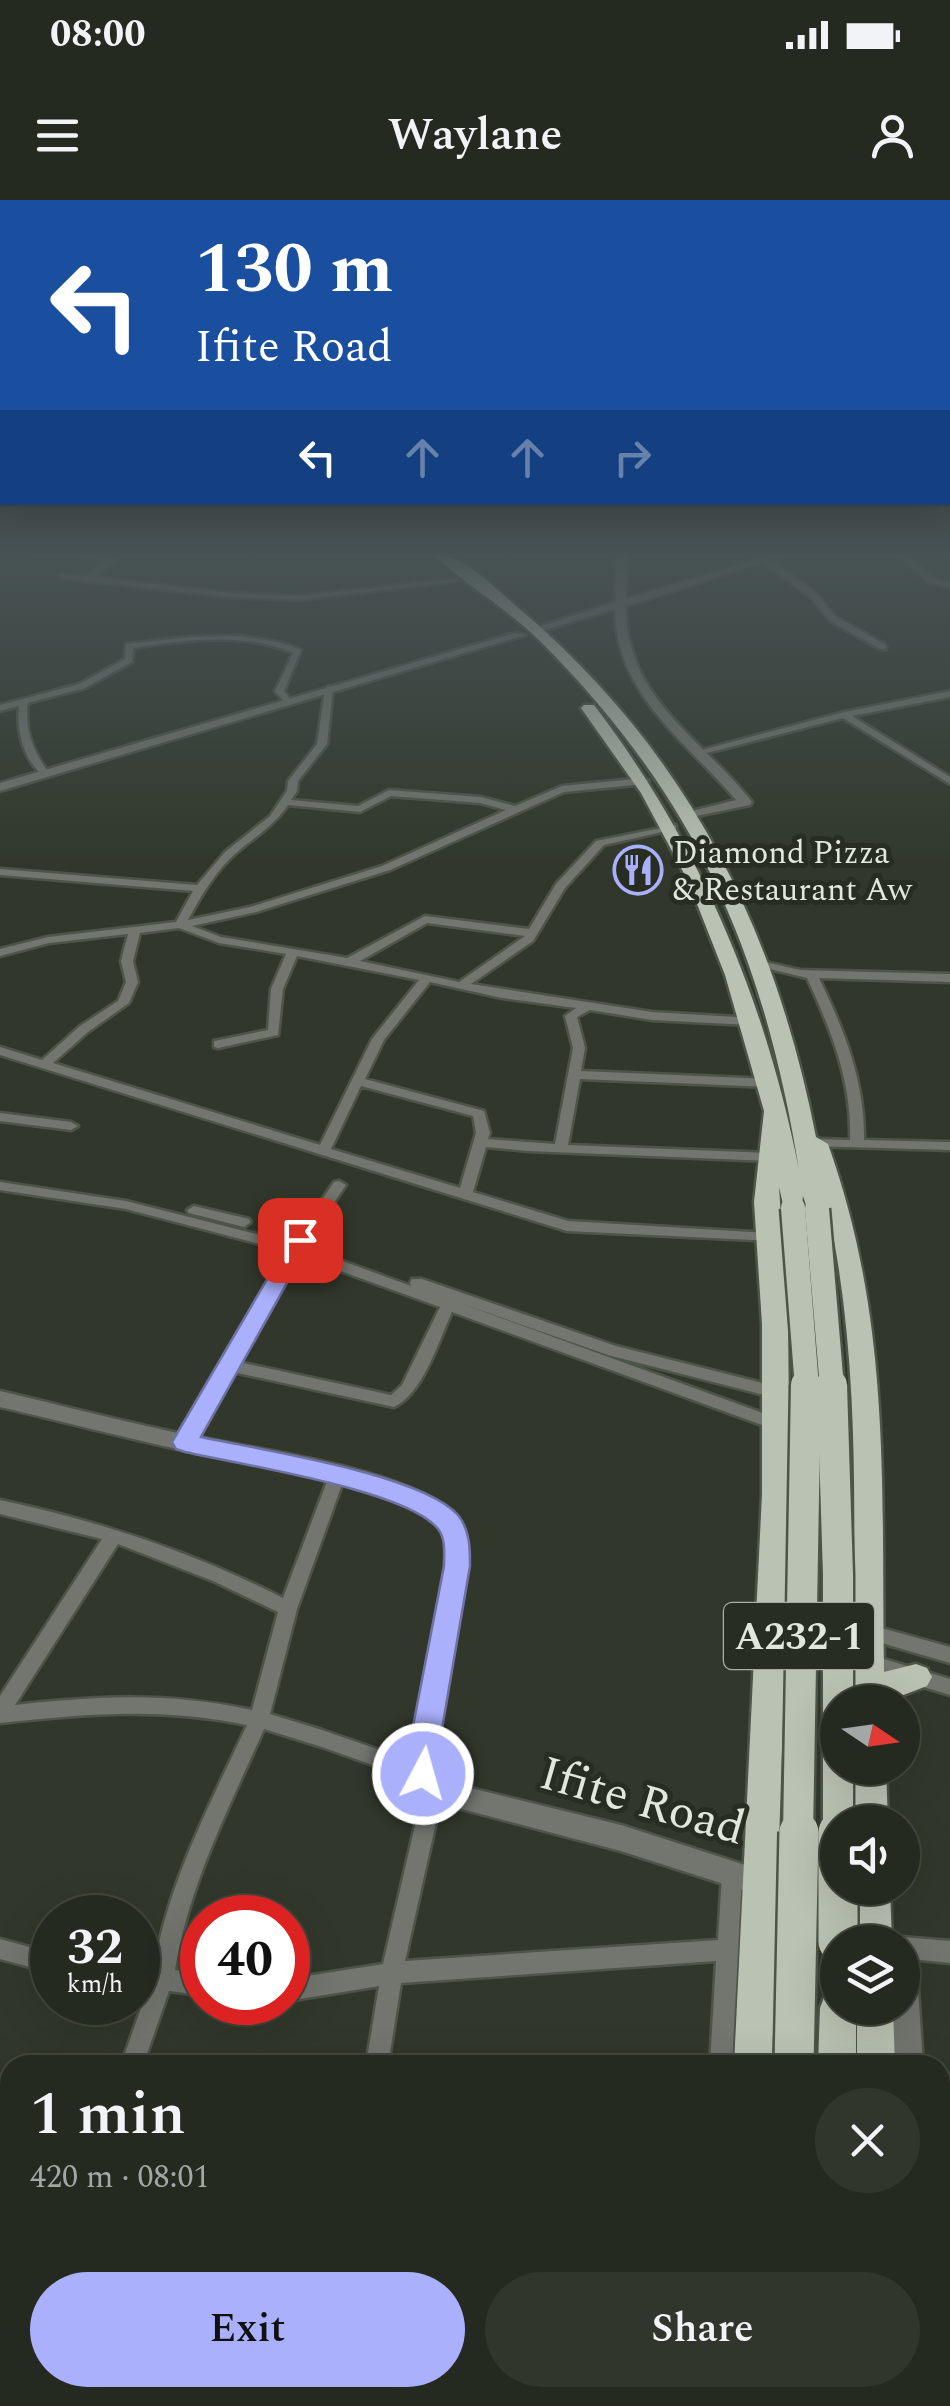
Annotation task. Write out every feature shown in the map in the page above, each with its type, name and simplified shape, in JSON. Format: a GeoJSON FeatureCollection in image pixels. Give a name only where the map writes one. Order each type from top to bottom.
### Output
{"type":"FeatureCollection","features":[{"type":"Feature","properties":{"kind":"highway","name":"A232-1"},"geometry":{"type":"LineString","coordinates":[[548,658],[644,782],[672,827],[713,911],[781,1100],[831,1322],[836,1429],[838,1925]]}},
{"type":"Feature","properties":{"kind":"highway","name":"A232-1"},"geometry":{"type":"LineString","coordinates":[[554,658],[625,725],[687,814],[761,964],[769,990],[789,1169],[805,1209],[806,1393],[794,2055]]}},
{"type":"Feature","properties":{"kind":"highway"},"geometry":{"type":"LineString","coordinates":[[781,1100],[816,1143],[841,1204],[858,1318],[869,1471],[869,1685]]}},
{"type":"Feature","properties":{"kind":"highway"},"geometry":{"type":"LineString","coordinates":[[753,2055],[746,1879],[768,1637],[776,1424],[766,1202],[769,1157],[781,1100]]}},
{"type":"Feature","properties":{"kind":"highway"},"geometry":{"type":"LineString","coordinates":[[887,1685],[916,1677]]}},
{"type":"Feature","properties":{"kind":"highway"},"geometry":{"type":"LineString","coordinates":[[837,2055],[838,2025]]}},
{"type":"Feature","properties":{"kind":"highway"},"geometry":{"type":"LineString","coordinates":[[875,2025],[876,2055]]}},
{"type":"Feature","properties":{"kind":"street"},"geometry":{"type":"LineString","coordinates":[[45,774],[34,761],[14,706],[100,679],[123,666],[127,658]]}},
{"type":"Feature","properties":{"kind":"street"},"geometry":{"type":"LineString","coordinates":[[282,703],[269,696],[288,658]]}},
{"type":"Feature","properties":{"kind":"street"},"geometry":{"type":"LineString","coordinates":[[0,786],[437,658]]}},
{"type":"Feature","properties":{"kind":"street"},"geometry":{"type":"LineString","coordinates":[[628,658],[634,672],[745,802],[687,814]]}},
{"type":"Feature","properties":{"kind":"street"},"geometry":{"type":"LineString","coordinates":[[180,925],[200,888],[229,854],[274,818],[292,782],[322,744],[329,689]]}},
{"type":"Feature","properties":{"kind":"street"},"geometry":{"type":"LineString","coordinates":[[700,752],[844,715],[950,694]]}},
{"type":"Feature","properties":{"kind":"street"},"geometry":{"type":"LineString","coordinates":[[844,715],[950,781]]}},
{"type":"Feature","properties":{"kind":"street"},"geometry":{"type":"LineString","coordinates":[[0,952],[48,940],[180,925],[356,880],[572,786],[644,782]]}},
{"type":"Feature","properties":{"kind":"street"},"geometry":{"type":"LineString","coordinates":[[284,802],[360,809],[389,793],[481,800],[517,810]]}},
{"type":"Feature","properties":{"kind":"street"},"geometry":{"type":"LineString","coordinates":[[462,985],[518,948],[560,886],[600,843],[672,827]]}},
{"type":"Feature","properties":{"kind":"street"},"geometry":{"type":"LineString","coordinates":[[0,872],[200,888]]}},
{"type":"Feature","properties":{"kind":"street"},"geometry":{"type":"LineString","coordinates":[[349,962],[425,919],[531,932]]}},
{"type":"Feature","properties":{"kind":"street"},"geometry":{"type":"LineString","coordinates":[[180,925],[219,940],[462,985],[652,1016],[750,1021]]}},
{"type":"Feature","properties":{"kind":"street"},"geometry":{"type":"LineString","coordinates":[[45,1064],[122,1003],[132,982],[127,961],[135,930]]}},
{"type":"Feature","properties":{"kind":"street"},"geometry":{"type":"LineString","coordinates":[[218,1044],[274,1032],[277,989],[293,951]]}},
{"type":"Feature","properties":{"kind":"street"},"geometry":{"type":"LineString","coordinates":[[761,964],[806,974],[950,978]]}},
{"type":"Feature","properties":{"kind":"street"},"geometry":{"type":"LineString","coordinates":[[769,990],[780,981],[806,974]]}},
{"type":"Feature","properties":{"kind":"street"},"geometry":{"type":"LineString","coordinates":[[806,974],[848,1060],[856,1098],[856,1143]]}},
{"type":"Feature","properties":{"kind":"street"},"geometry":{"type":"LineString","coordinates":[[324,1150],[378,1038],[426,978]]}},
{"type":"Feature","properties":{"kind":"street"},"geometry":{"type":"LineString","coordinates":[[561,1148],[580,1048],[571,1016],[589,1006]]}},
{"type":"Feature","properties":{"kind":"street"},"geometry":{"type":"LineString","coordinates":[[0,1051],[567,1226],[770,1238]]}},
{"type":"Feature","properties":{"kind":"street"},"geometry":{"type":"LineString","coordinates":[[576,1075],[781,1100]]}},
{"type":"Feature","properties":{"kind":"street"},"geometry":{"type":"LineString","coordinates":[[356,1080],[479,1114],[483,1121],[481,1142],[465,1195]]}},
{"type":"Feature","properties":{"kind":"street"},"geometry":{"type":"LineString","coordinates":[[0,1116],[70,1126]]}},
{"type":"Feature","properties":{"kind":"street"},"geometry":{"type":"LineString","coordinates":[[481,1142],[769,1157]]}},
{"type":"Feature","properties":{"kind":"street"},"geometry":{"type":"LineString","coordinates":[[816,1143],[950,1146]]}},
{"type":"Feature","properties":{"kind":"street"},"geometry":{"type":"LineString","coordinates":[[0,1176],[159,1202],[298,1244],[677,1390],[776,1424]]}},
{"type":"Feature","properties":{"kind":"street"},"geometry":{"type":"LineString","coordinates":[[185,1442],[298,1244],[339,1185]]}},
{"type":"Feature","properties":{"kind":"street"},"geometry":{"type":"LineString","coordinates":[[0,1186],[143,1209],[298,1244]]}},
{"type":"Feature","properties":{"kind":"street"},"geometry":{"type":"LineString","coordinates":[[231,1366],[394,1401],[408,1390],[450,1300]]}},
{"type":"Feature","properties":{"kind":"street"},"geometry":{"type":"LineString","coordinates":[[450,1300],[686,1372],[776,1392]]}},
{"type":"Feature","properties":{"kind":"street"},"geometry":{"type":"LineString","coordinates":[[677,1390],[686,1372]]}},
{"type":"Feature","properties":{"kind":"street"},"geometry":{"type":"LineString","coordinates":[[721,1405],[732,1384]]}},
{"type":"Feature","properties":{"kind":"street"},"geometry":{"type":"LineString","coordinates":[[0,1399],[337,1476],[408,1497],[449,1523],[457,1542],[457,1566],[423,1752],[428,1782],[379,2055]]}},
{"type":"Feature","properties":{"kind":"street"},"geometry":{"type":"LineString","coordinates":[[135,2055],[193,1864],[258,1719],[288,1609],[337,1476]]}},
{"type":"Feature","properties":{"kind":"street"},"geometry":{"type":"LineString","coordinates":[[0,1507],[113,1537],[226,1578],[288,1609]]}},
{"type":"Feature","properties":{"kind":"street"},"geometry":{"type":"LineString","coordinates":[[0,1714],[113,1537]]}},
{"type":"Feature","properties":{"kind":"street"},"geometry":{"type":"LineString","coordinates":[[768,1637],[822,1630],[868,1632],[950,1655]]}},
{"type":"Feature","properties":{"kind":"street"},"geometry":{"type":"LineString","coordinates":[[768,1637],[950,1687]]}},
{"type":"Feature","properties":{"kind":"street"},"geometry":{"type":"LineString","coordinates":[[0,1714],[145,1704],[258,1719],[428,1782]]}},
{"type":"Feature","properties":{"kind":"street","name":"Ifite Road"},"geometry":{"type":"LineString","coordinates":[[428,1782],[872,1914]]}},
{"type":"Feature","properties":{"kind":"street"},"geometry":{"type":"LineString","coordinates":[[722,2055],[728,1950],[746,1879]]}},
{"type":"Feature","properties":{"kind":"street"},"geometry":{"type":"LineString","coordinates":[[0,1948],[30,1957]]}},
{"type":"Feature","properties":{"kind":"street"},"geometry":{"type":"LineString","coordinates":[[920,1949],[950,1952]]}},
{"type":"Feature","properties":{"kind":"street"},"geometry":{"type":"LineString","coordinates":[[310,1986],[392,1972],[728,1950]]}},
{"type":"Feature","properties":{"kind":"street"},"geometry":{"type":"LineString","coordinates":[[162,1976],[180,1980]]}},
{"type":"Feature","properties":{"kind":"street"},"geometry":{"type":"LineString","coordinates":[[906,2025],[907,2055]]}},
{"type":"Feature","properties":{"kind":"place","name":"Diamond Pizza & Restaurant Aw"},"geometry":{"type":"Point","coordinates":[638,870]}},
{"type":"Feature","properties":{"kind":"route"},"geometry":{"type":"LineString","coordinates":[[300,1240],[185,1442],[337,1476],[408,1497],[449,1523],[457,1542],[457,1566],[423,1752],[423,1774]]}}]}
